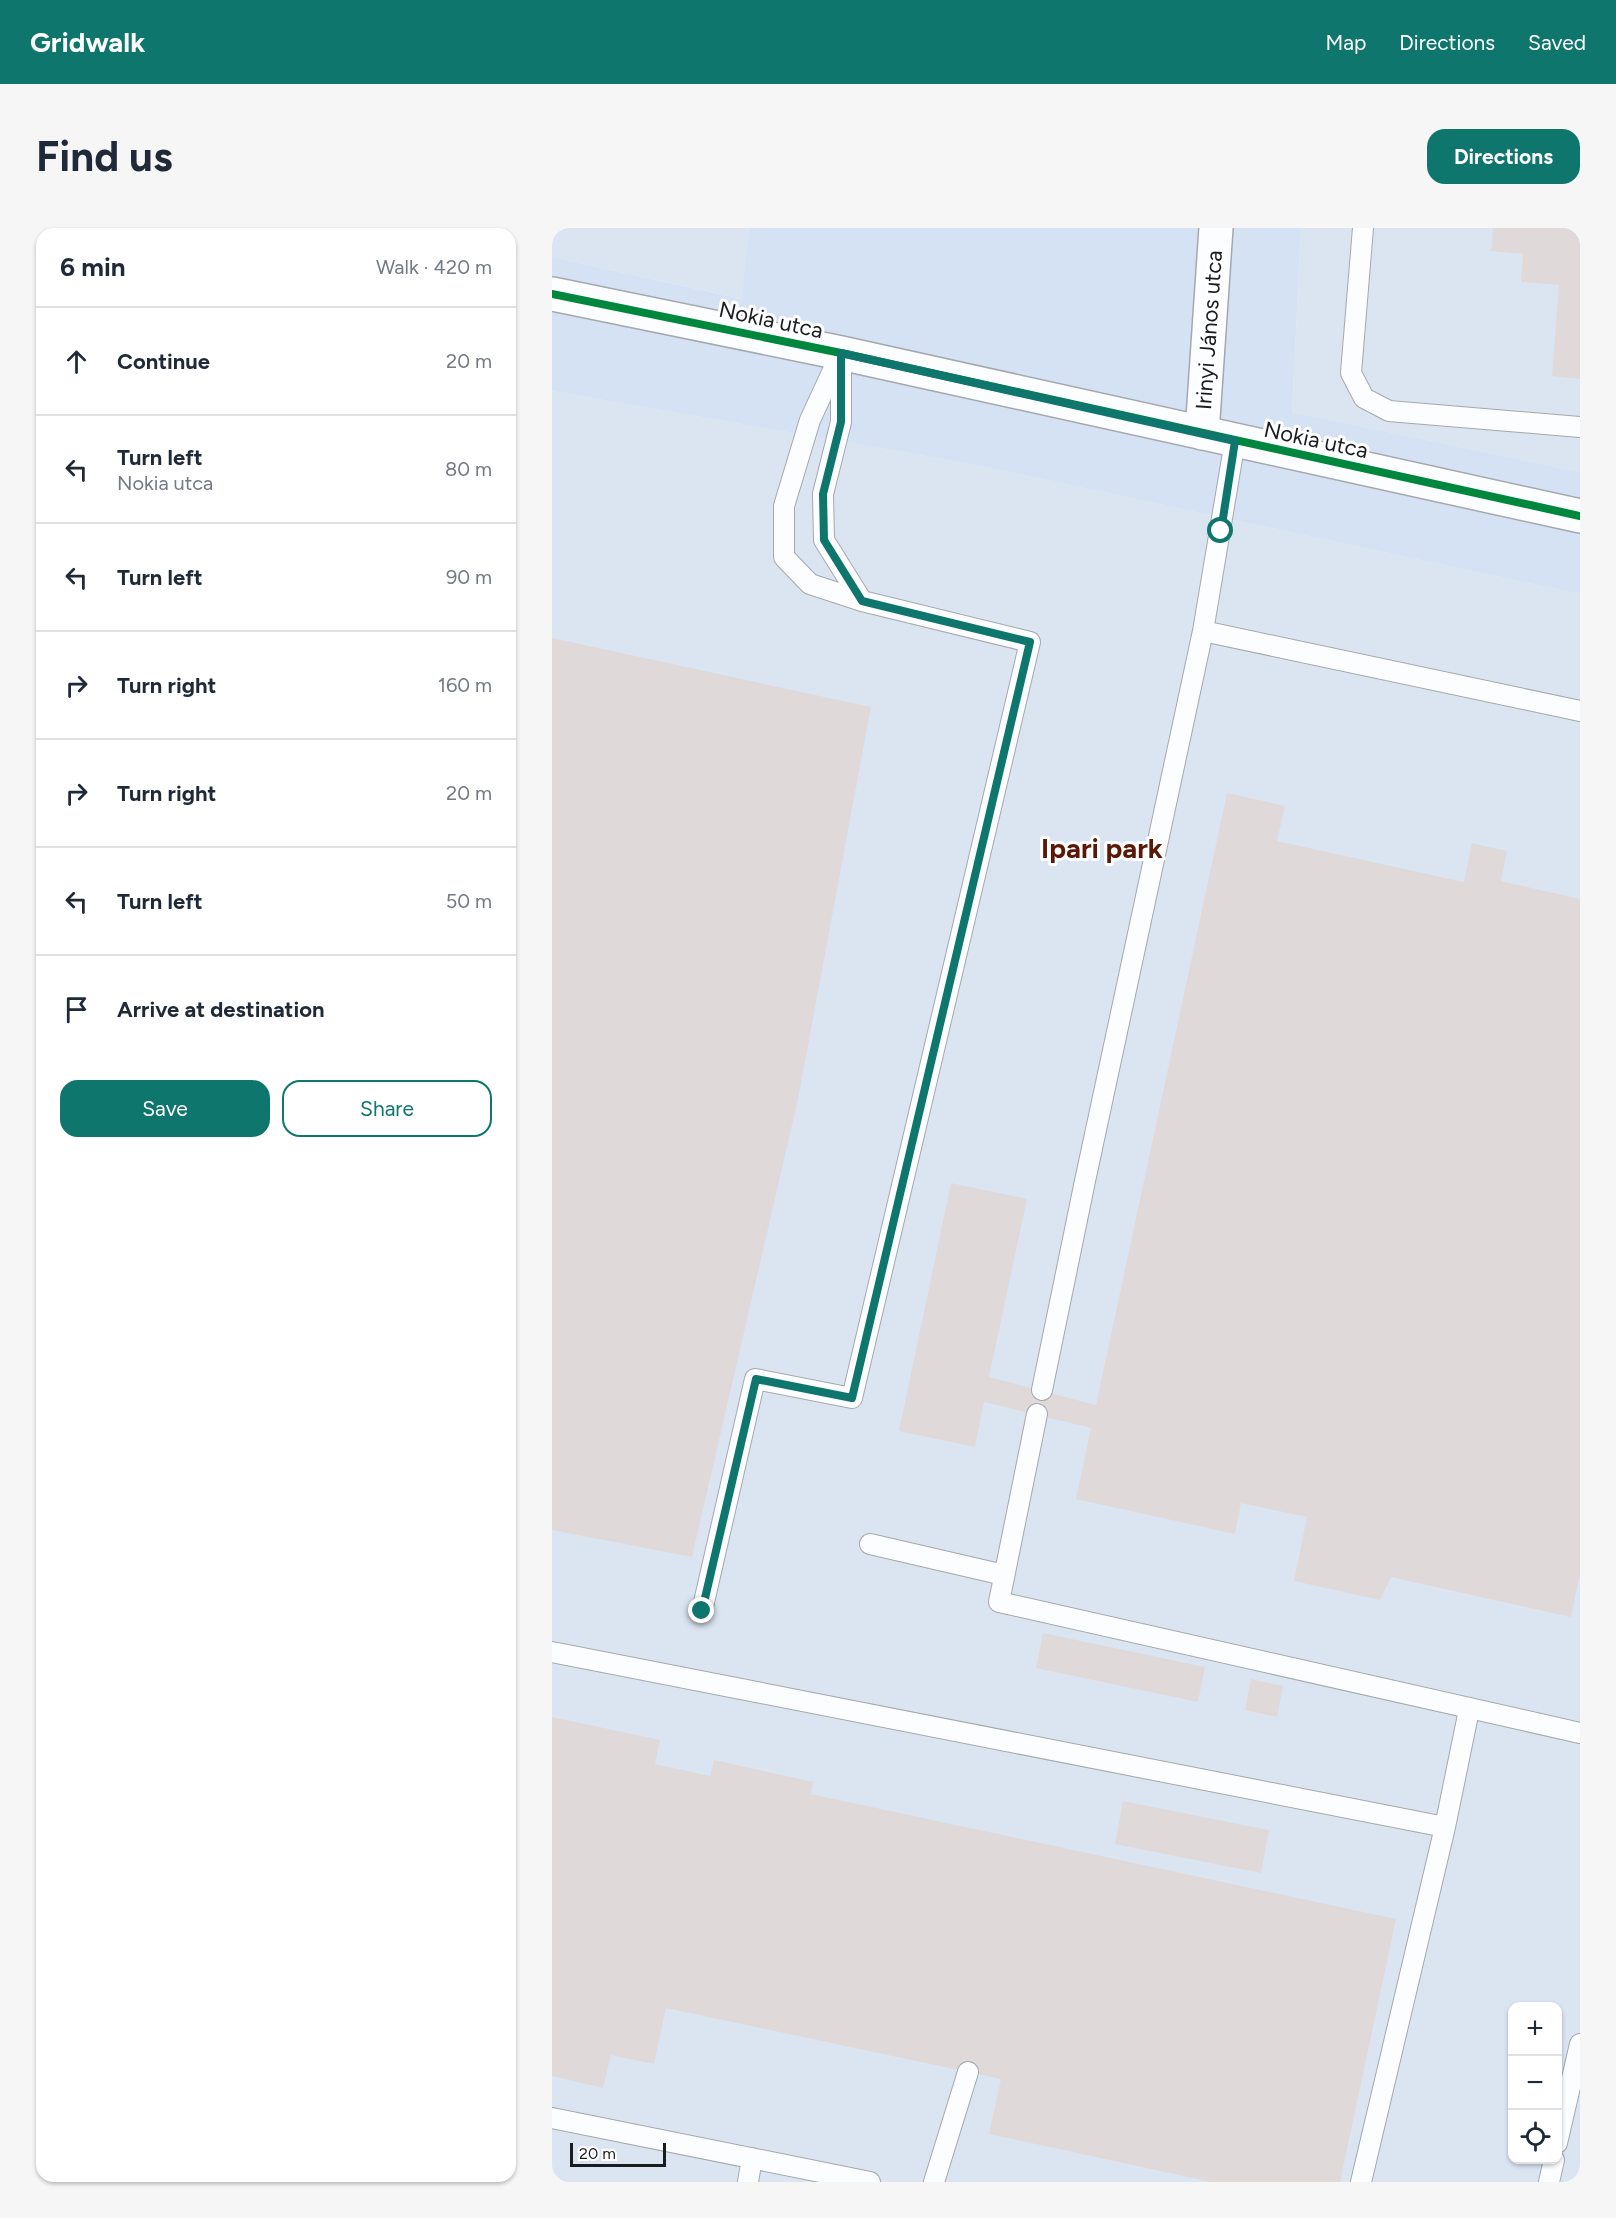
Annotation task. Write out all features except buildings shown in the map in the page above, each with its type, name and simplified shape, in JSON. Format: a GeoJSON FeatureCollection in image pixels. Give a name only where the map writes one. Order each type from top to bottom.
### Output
{"type":"FeatureCollection","features":[{"type":"Feature","properties":{"kind":"street","name":"Irinyi János utca"},"geometry":{"type":"LineString","coordinates":[[1202,433],[1215,228]]}},
{"type":"Feature","properties":{"kind":"street","name":"Nokia utca"},"geometry":{"type":"LineString","coordinates":[[552,294],[841,353],[1580,516]]}},
{"type":"Feature","properties":{"kind":"lane"},"geometry":{"type":"LineString","coordinates":[[1363,228],[1351,373],[1364,398],[1389,411],[1580,427]]}},
{"type":"Feature","properties":{"kind":"lane"},"geometry":{"type":"LineString","coordinates":[[841,353],[841,422],[823,494],[824,540],[862,601]]}},
{"type":"Feature","properties":{"kind":"lane"},"geometry":{"type":"LineString","coordinates":[[702,1611],[756,1379],[852,1398],[1030,642],[862,601],[810,584],[784,557],[784,506],[810,420],[841,353]]}},
{"type":"Feature","properties":{"kind":"lane"},"geometry":{"type":"LineString","coordinates":[[1042,1390],[1203,631],[1235,441]]}},
{"type":"Feature","properties":{"kind":"lane"},"geometry":{"type":"LineString","coordinates":[[1203,631],[1580,711]]}},
{"type":"Feature","properties":{"kind":"lane"},"geometry":{"type":"LineString","coordinates":[[1037,1414],[999,1602],[1469,1710],[1580,1733]]}},
{"type":"Feature","properties":{"kind":"lane"},"geometry":{"type":"LineString","coordinates":[[870,1544],[1004,1575]]}},
{"type":"Feature","properties":{"kind":"lane"},"geometry":{"type":"LineString","coordinates":[[552,1652],[1445,1827]]}},
{"type":"Feature","properties":{"kind":"lane"},"geometry":{"type":"LineString","coordinates":[[1361,2182],[1445,1827],[1469,1710]]}},
{"type":"Feature","properties":{"kind":"lane"},"geometry":{"type":"LineString","coordinates":[[1562,2121],[1580,2044]]}},
{"type":"Feature","properties":{"kind":"lane"},"geometry":{"type":"LineString","coordinates":[[934,2182],[968,2072]]}},
{"type":"Feature","properties":{"kind":"lane"},"geometry":{"type":"LineString","coordinates":[[552,2118],[870,2182]]}},
{"type":"Feature","properties":{"kind":"lane"},"geometry":{"type":"LineString","coordinates":[[748,2182],[752,2158]]}},
{"type":"Feature","properties":{"kind":"lane"},"geometry":{"type":"LineString","coordinates":[[1549,2182],[1553,2164]]}},
{"type":"Feature","properties":{"kind":"shaded area"},"geometry":{"type":"Polygon","coordinates":[[[552,228],[749,228],[743,299],[552,257],[552,228]]]}},
{"type":"Feature","properties":{"kind":"shaded area"},"geometry":{"type":"Polygon","coordinates":[[[749,228],[1301,228],[1292,412],[1580,472],[1580,594],[971,464],[552,391],[552,257],[742,299],[749,228]]]}},
{"type":"Feature","properties":{"kind":"shaded area"},"geometry":{"type":"Polygon","coordinates":[[[1301,228],[1580,228],[1580,472],[1292,412],[1301,228]]]}},
{"type":"Feature","properties":{"kind":"shaded area"},"geometry":{"type":"Polygon","coordinates":[[[552,391],[971,464],[1580,594],[1580,2182],[552,2182],[552,391]]]}},
{"type":"Feature","properties":{"kind":"cycle path"},"geometry":{"type":"LineString","coordinates":[[552,294],[841,353],[1580,516]]}},
{"type":"Feature","properties":{"kind":"district","name":"Ipari park"},"geometry":{"type":"Point","coordinates":[1102,848]}},
{"type":"Feature","properties":{"kind":"route"},"geometry":{"type":"LineString","coordinates":[[702,1611],[756,1379],[852,1398],[1030,642],[862,601],[824,540],[823,494],[841,422],[841,353],[1235,441],[1221,531]]}}]}
